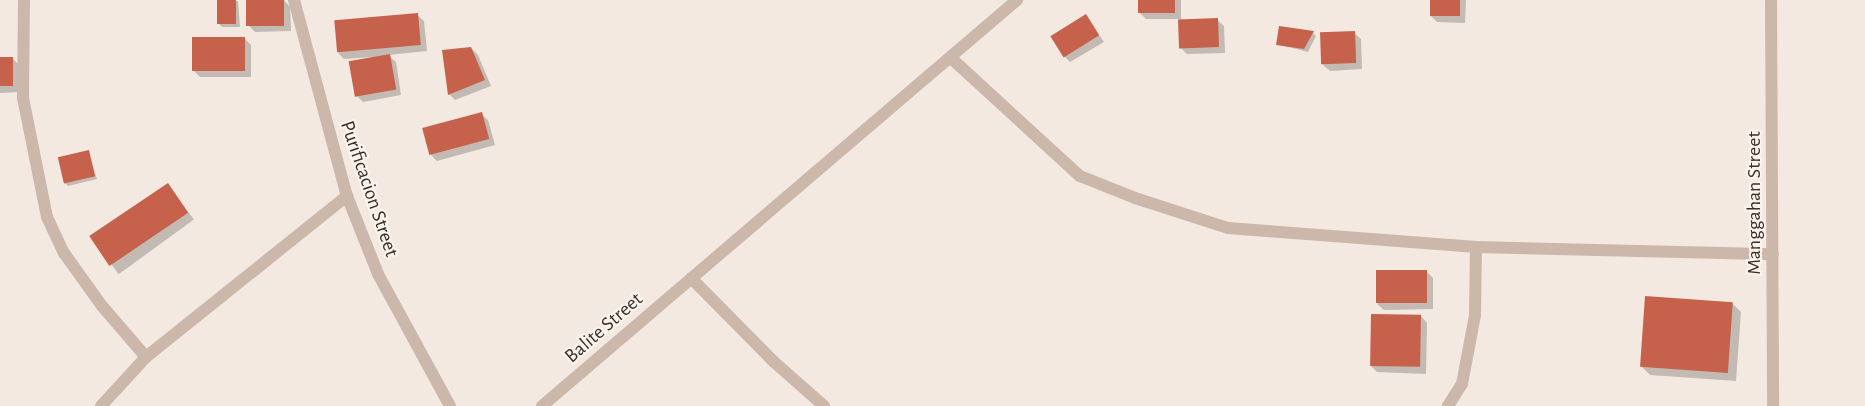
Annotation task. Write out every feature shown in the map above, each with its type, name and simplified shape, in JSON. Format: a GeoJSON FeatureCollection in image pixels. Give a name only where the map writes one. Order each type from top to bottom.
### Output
{"type":"FeatureCollection","features":[{"type":"Feature","properties":{"kind":"street"},"geometry":{"type":"LineString","coordinates":[[24,0],[23,98],[47,216],[64,254],[102,306],[146,357]]}},
{"type":"Feature","properties":{"kind":"street","name":"Purificacion Street"},"geometry":{"type":"LineString","coordinates":[[294,0],[347,196],[378,274],[450,406]]}},
{"type":"Feature","properties":{"kind":"street"},"geometry":{"type":"LineString","coordinates":[[1017,0],[952,58],[1080,176],[1135,198],[1228,228],[1476,248],[1773,254]]}},
{"type":"Feature","properties":{"kind":"street","name":"Manggahan Street"},"geometry":{"type":"LineString","coordinates":[[1771,0],[1773,405]]}},
{"type":"Feature","properties":{"kind":"street","name":"Balite Street"},"geometry":{"type":"LineString","coordinates":[[542,406],[952,58]]}},
{"type":"Feature","properties":{"kind":"street"},"geometry":{"type":"LineString","coordinates":[[101,406],[146,357],[347,196]]}},
{"type":"Feature","properties":{"kind":"street"},"geometry":{"type":"LineString","coordinates":[[1448,406],[1462,384],[1475,315],[1476,248]]}},
{"type":"Feature","properties":{"kind":"street"},"geometry":{"type":"LineString","coordinates":[[691,278],[773,361],[824,406]]}},
{"type":"Feature","properties":{"kind":"building"},"geometry":{"type":"Polygon","coordinates":[[[217,0],[236,0],[236,24],[217,24],[217,0]]]}},
{"type":"Feature","properties":{"kind":"building"},"geometry":{"type":"Polygon","coordinates":[[[246,0],[284,0],[284,26],[246,26],[246,0]]]}},
{"type":"Feature","properties":{"kind":"building"},"geometry":{"type":"Polygon","coordinates":[[[1138,0],[1175,0],[1175,13],[1138,13],[1138,0]]]}},
{"type":"Feature","properties":{"kind":"building"},"geometry":{"type":"Polygon","coordinates":[[[1430,0],[1460,0],[1460,16],[1430,16],[1430,0]]]}},
{"type":"Feature","properties":{"kind":"building"},"geometry":{"type":"Polygon","coordinates":[[[418,13],[421,45],[337,52],[334,20],[418,13]]]}},
{"type":"Feature","properties":{"kind":"building"},"geometry":{"type":"Polygon","coordinates":[[[1086,14],[1099,35],[1064,57],[1050,36],[1086,14]]]}},
{"type":"Feature","properties":{"kind":"building"},"geometry":{"type":"Polygon","coordinates":[[[1218,18],[1219,47],[1179,48],[1178,19],[1218,18]]]}},
{"type":"Feature","properties":{"kind":"building"},"geometry":{"type":"Polygon","coordinates":[[[1279,26],[1314,31],[1304,49],[1276,45],[1279,26]]]}},
{"type":"Feature","properties":{"kind":"building"},"geometry":{"type":"Polygon","coordinates":[[[1355,31],[1356,63],[1321,64],[1320,32],[1355,31]]]}},
{"type":"Feature","properties":{"kind":"building"},"geometry":{"type":"Polygon","coordinates":[[[192,37],[245,37],[245,71],[192,71],[192,37]]]}},
{"type":"Feature","properties":{"kind":"building"},"geometry":{"type":"Polygon","coordinates":[[[471,47],[485,80],[448,95],[442,50],[471,47]]]}},
{"type":"Feature","properties":{"kind":"building"},"geometry":{"type":"Polygon","coordinates":[[[390,54],[396,89],[355,97],[349,61],[390,54]]]}},
{"type":"Feature","properties":{"kind":"building"},"geometry":{"type":"Polygon","coordinates":[[[0,57],[13,57],[13,86],[0,86],[0,57]]]}},
{"type":"Feature","properties":{"kind":"building"},"geometry":{"type":"Polygon","coordinates":[[[482,112],[489,139],[429,155],[422,128],[482,112]]]}},
{"type":"Feature","properties":{"kind":"building"},"geometry":{"type":"Polygon","coordinates":[[[89,150],[95,176],[64,184],[58,157],[89,150]]]}},
{"type":"Feature","properties":{"kind":"building"},"geometry":{"type":"Polygon","coordinates":[[[168,183],[188,213],[109,266],[89,236],[168,183]]]}},
{"type":"Feature","properties":{"kind":"building"},"geometry":{"type":"Polygon","coordinates":[[[1376,270],[1427,270],[1427,303],[1376,303],[1376,270]]]}},
{"type":"Feature","properties":{"kind":"building"},"geometry":{"type":"Polygon","coordinates":[[[1645,296],[1733,302],[1728,373],[1640,367],[1645,296]]]}},
{"type":"Feature","properties":{"kind":"building"},"geometry":{"type":"Polygon","coordinates":[[[1371,314],[1421,315],[1420,367],[1370,366],[1371,314]]]}}]}
